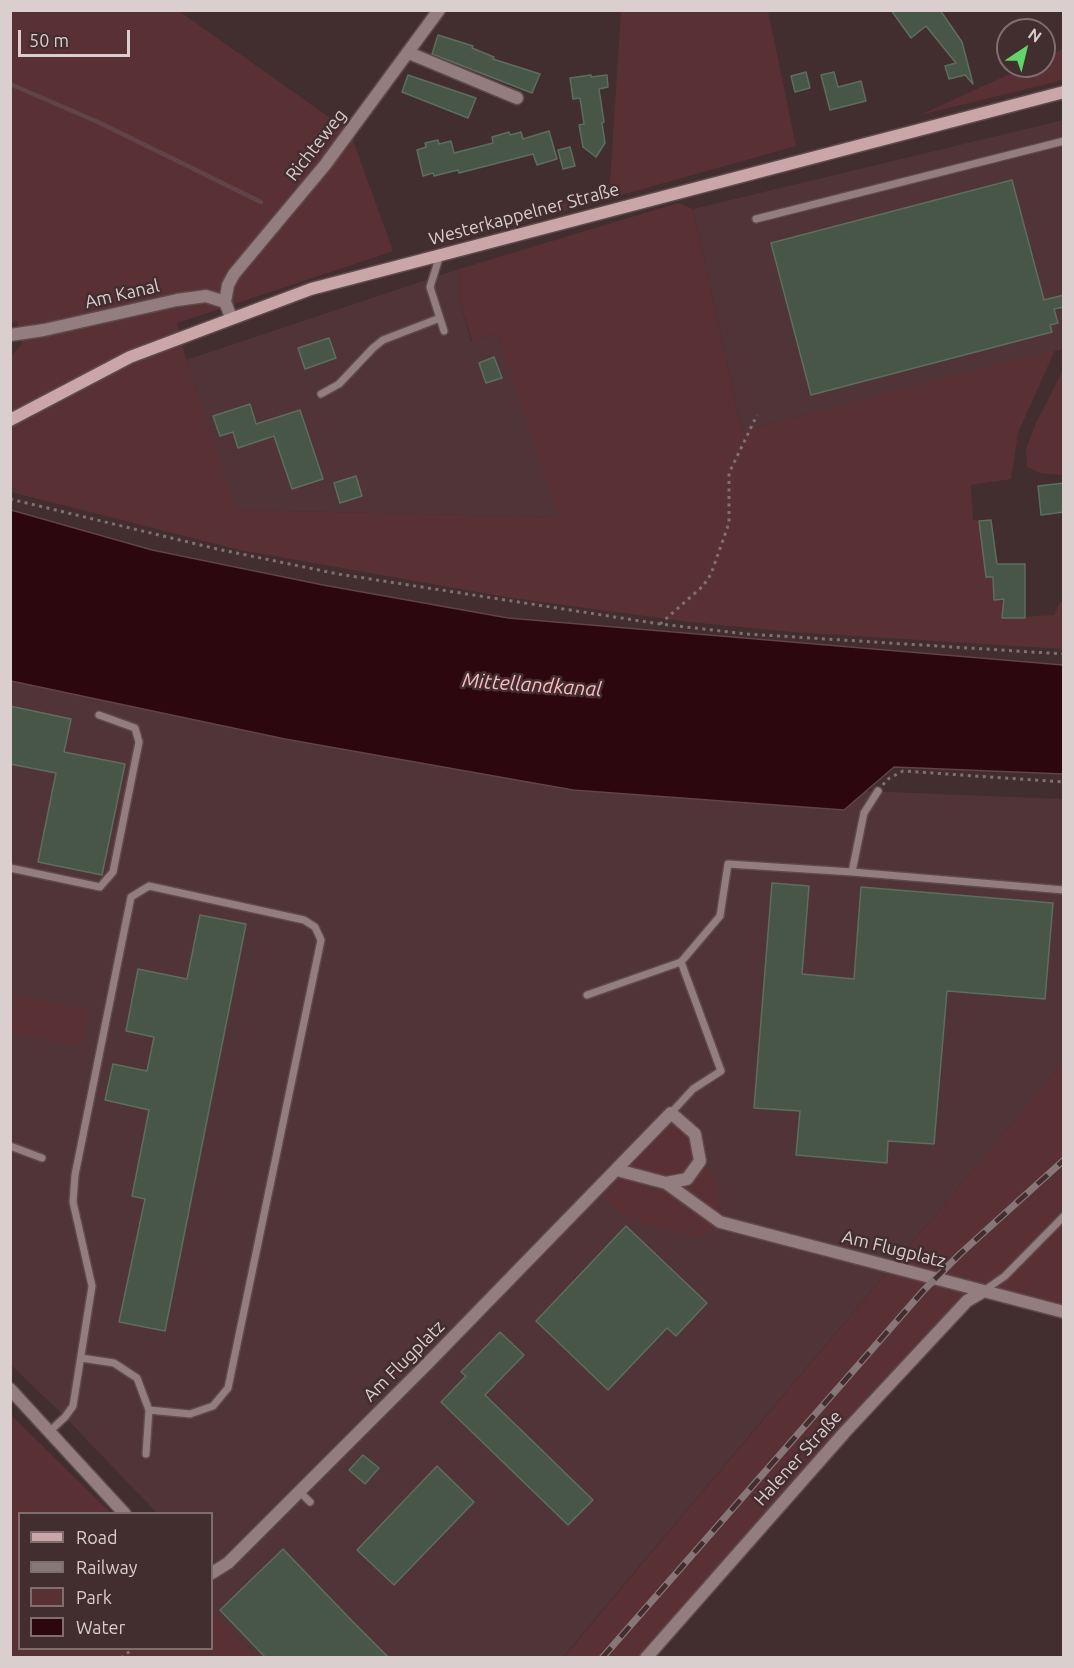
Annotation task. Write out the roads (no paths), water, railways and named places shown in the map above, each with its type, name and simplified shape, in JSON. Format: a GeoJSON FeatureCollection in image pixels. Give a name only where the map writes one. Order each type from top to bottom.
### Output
{"type":"FeatureCollection","features":[{"type":"Feature","properties":{"kind":"main road","name":"Westerkappelner Straße"},"geometry":{"type":"LineString","coordinates":[[10,420],[130,357],[231,317],[311,289],[1064,92]]}},
{"type":"Feature","properties":{"kind":"street","name":"Richteweg"},"geometry":{"type":"LineString","coordinates":[[225,302],[228,285],[234,274],[325,165],[439,10]]}},
{"type":"Feature","properties":{"kind":"street"},"geometry":{"type":"LineString","coordinates":[[409,53],[517,98]]}},
{"type":"Feature","properties":{"kind":"street","name":"Am Kanal"},"geometry":{"type":"LineString","coordinates":[[10,334],[44,330],[177,300],[206,296],[225,302]]}},
{"type":"Feature","properties":{"kind":"street"},"geometry":{"type":"LineString","coordinates":[[225,302],[231,317]]}},
{"type":"Feature","properties":{"kind":"street"},"geometry":{"type":"LineString","coordinates":[[666,1183],[687,1179],[700,1161],[695,1134],[671,1113]]}},
{"type":"Feature","properties":{"kind":"street","name":"Am Flugplatz"},"geometry":{"type":"LineString","coordinates":[[213,1572],[228,1563],[671,1113]]}},
{"type":"Feature","properties":{"kind":"street","name":"Am Flugplatz"},"geometry":{"type":"LineString","coordinates":[[617,1170],[666,1183],[720,1222],[1064,1312]]}},
{"type":"Feature","properties":{"kind":"street","name":"Halener Straße"},"geometry":{"type":"LineString","coordinates":[[646,1658],[852,1424],[967,1301],[984,1291]]}},
{"type":"Feature","properties":{"kind":"street"},"geometry":{"type":"LineString","coordinates":[[10,1389],[123,1512]]}},
{"type":"Feature","properties":{"kind":"lane"},"geometry":{"type":"LineString","coordinates":[[756,219],[1063,141]]}},
{"type":"Feature","properties":{"kind":"lane"},"geometry":{"type":"LineString","coordinates":[[440,255],[430,286],[444,331]]}},
{"type":"Feature","properties":{"kind":"lane"},"geometry":{"type":"LineString","coordinates":[[321,394],[339,384],[383,340],[440,318]]}},
{"type":"Feature","properties":{"kind":"lane"},"geometry":{"type":"LineString","coordinates":[[10,868],[100,886],[113,872],[138,742],[135,728],[99,715]]}},
{"type":"Feature","properties":{"kind":"lane"},"geometry":{"type":"LineString","coordinates":[[852,872],[864,813],[878,790]]}},
{"type":"Feature","properties":{"kind":"lane"},"geometry":{"type":"LineString","coordinates":[[587,995],[681,962],[720,916],[728,864],[1064,890]]}},
{"type":"Feature","properties":{"kind":"lane"},"geometry":{"type":"LineString","coordinates":[[50,1431],[66,1417],[73,1406],[92,1286],[73,1202],[75,1175],[131,897],[148,886],[304,920],[315,927],[321,940],[228,1388],[213,1406],[190,1414],[149,1410]]}},
{"type":"Feature","properties":{"kind":"lane"},"geometry":{"type":"LineString","coordinates":[[671,1113],[693,1089],[721,1071],[681,962]]}},
{"type":"Feature","properties":{"kind":"lane"},"geometry":{"type":"LineString","coordinates":[[10,1146],[42,1158]]}},
{"type":"Feature","properties":{"kind":"lane"},"geometry":{"type":"LineString","coordinates":[[984,1291],[1005,1276],[1064,1216]]}},
{"type":"Feature","properties":{"kind":"lane"},"geometry":{"type":"LineString","coordinates":[[81,1358],[114,1363],[137,1378],[149,1410],[146,1454]]}},
{"type":"Feature","properties":{"kind":"lane"},"geometry":{"type":"LineString","coordinates":[[299,1491],[310,1502]]}},
{"type":"Feature","properties":{"kind":"water","name":"Mittellandkanal"},"geometry":{"type":"Polygon","coordinates":[[[11,510],[152,550],[323,585],[508,618],[1063,665],[1063,774],[894,767],[844,810],[573,790],[285,739],[11,681],[11,510]]]}},
{"type":"Feature","properties":{"kind":"waterway"},"geometry":{"type":"LineString","coordinates":[[10,84],[98,122],[261,202]]}},
{"type":"Feature","properties":{"kind":"railway"},"geometry":{"type":"LineString","coordinates":[[602,1658],[923,1291],[961,1253],[1064,1160]]}}]}
